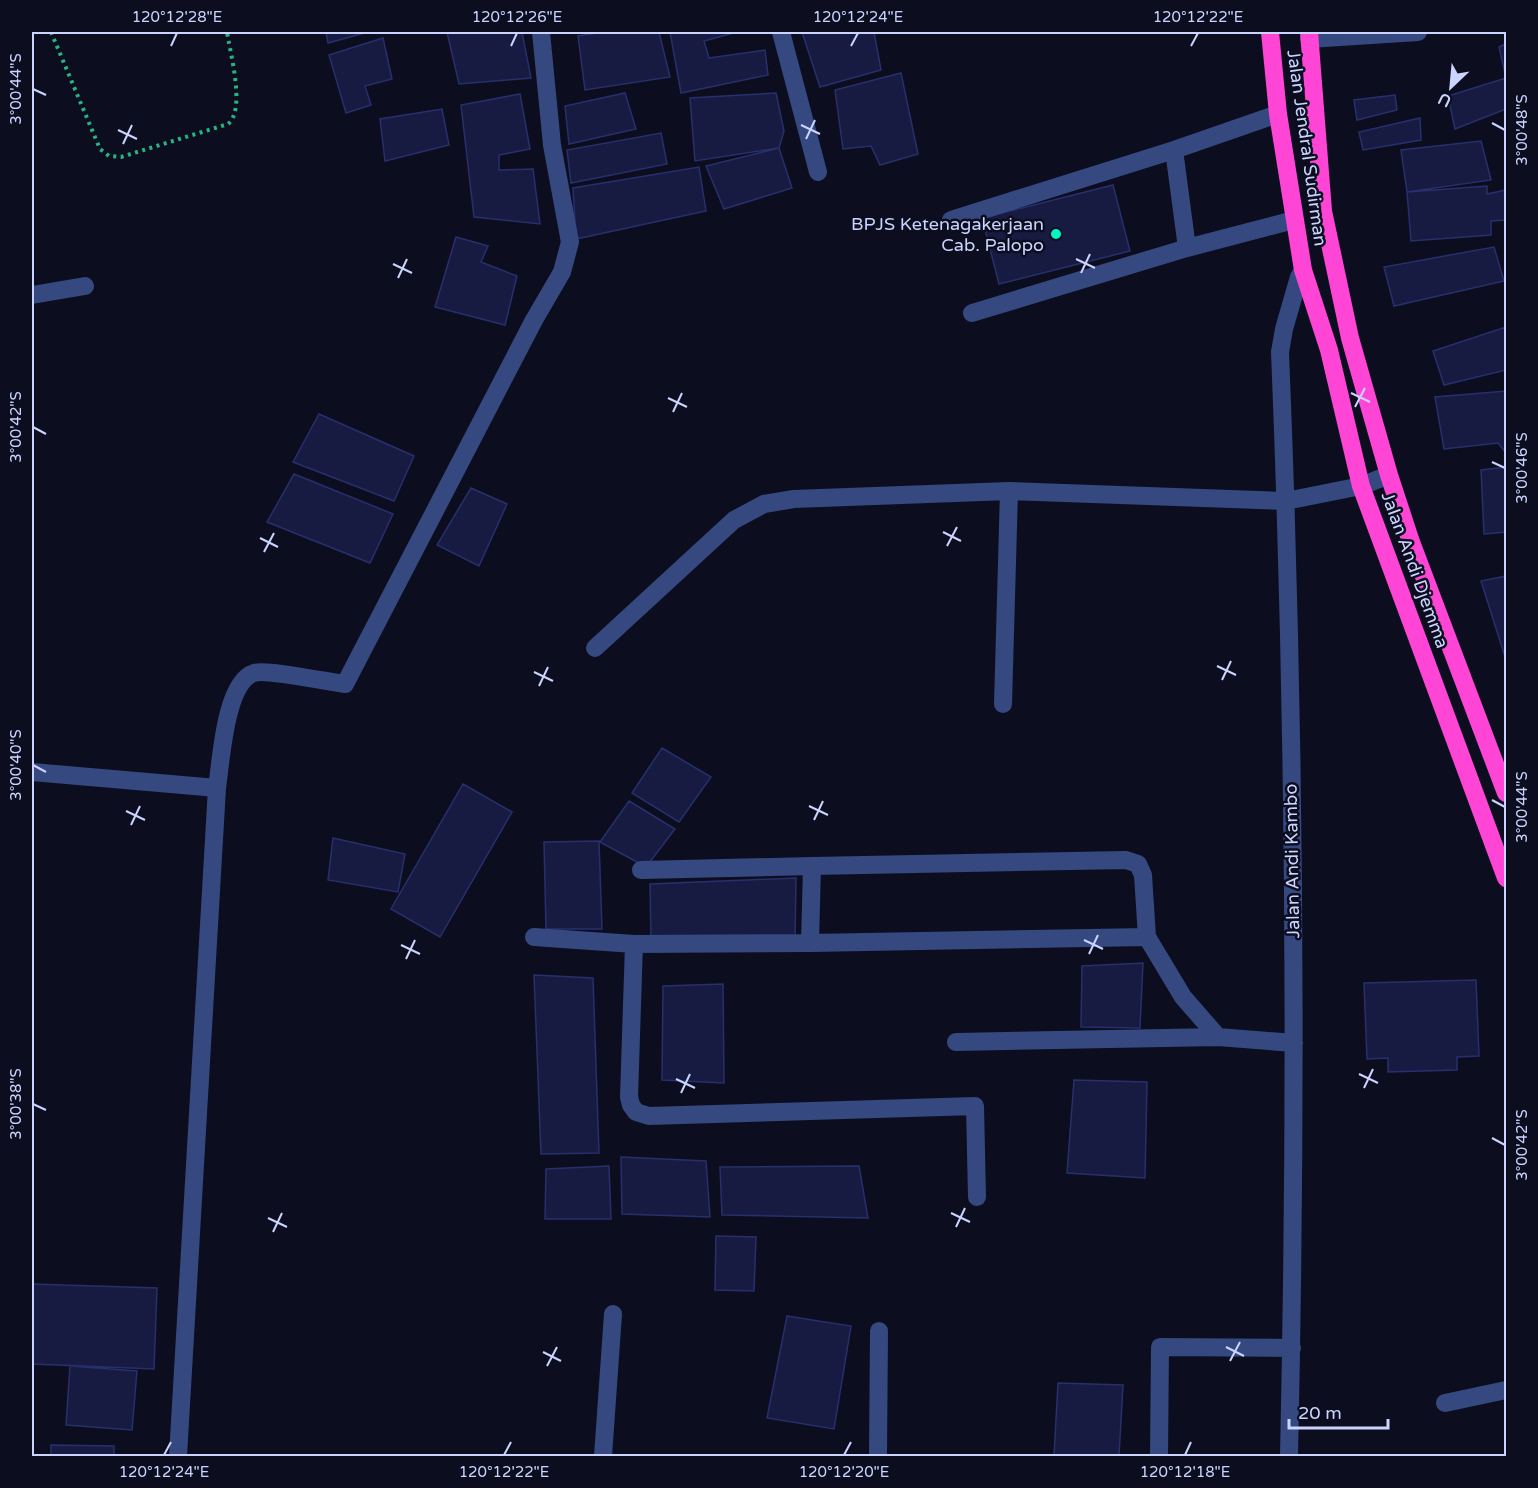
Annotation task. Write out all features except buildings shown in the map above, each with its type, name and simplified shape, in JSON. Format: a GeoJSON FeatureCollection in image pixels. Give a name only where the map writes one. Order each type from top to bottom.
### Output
{"type":"FeatureCollection","features":[{"type":"Feature","properties":{"kind":"highway","name":"Jalan Jendral Sudirman"},"geometry":{"type":"LineString","coordinates":[[1270,32],[1278,114],[1303,270]]}},
{"type":"Feature","properties":{"kind":"highway","name":"Jalan Jendral Sudirman"},"geometry":{"type":"LineString","coordinates":[[1309,35],[1323,211],[1333,260]]}},
{"type":"Feature","properties":{"kind":"highway"},"geometry":{"type":"LineString","coordinates":[[1303,270],[1333,260]]}},
{"type":"Feature","properties":{"kind":"highway","name":"Jalan Andi Djemma"},"geometry":{"type":"LineString","coordinates":[[1333,260],[1350,338],[1389,475],[1415,552],[1506,793]]}},
{"type":"Feature","properties":{"kind":"highway","name":"Jalan Andi Djemma"},"geometry":{"type":"LineString","coordinates":[[1303,270],[1329,350],[1362,486],[1506,878]]}},
{"type":"Feature","properties":{"kind":"street"},"geometry":{"type":"LineString","coordinates":[[178,1456],[217,788],[228,715],[234,696],[246,677],[258,672],[345,684],[534,320],[562,272],[570,242],[552,145],[541,32]]}},
{"type":"Feature","properties":{"kind":"street"},"geometry":{"type":"LineString","coordinates":[[781,32],[818,172]]}},
{"type":"Feature","properties":{"kind":"street"},"geometry":{"type":"LineString","coordinates":[[1309,35],[1418,32]]}},
{"type":"Feature","properties":{"kind":"street"},"geometry":{"type":"LineString","coordinates":[[951,220],[1174,150],[1278,114]]}},
{"type":"Feature","properties":{"kind":"street"},"geometry":{"type":"LineString","coordinates":[[1174,150],[1187,248]]}},
{"type":"Feature","properties":{"kind":"street"},"geometry":{"type":"LineString","coordinates":[[972,313],[1187,248],[1294,220]]}},
{"type":"Feature","properties":{"kind":"street","name":"Jalan Andi Kambo"},"geometry":{"type":"LineString","coordinates":[[1290,1456],[1294,1043],[1286,501],[1280,352],[1284,329],[1303,270]]}},
{"type":"Feature","properties":{"kind":"street"},"geometry":{"type":"LineString","coordinates":[[32,295],[85,286]]}},
{"type":"Feature","properties":{"kind":"street"},"geometry":{"type":"LineString","coordinates":[[595,648],[734,520],[764,504],[794,500],[1010,491],[1286,501],[1362,486],[1389,475]]}},
{"type":"Feature","properties":{"kind":"street"},"geometry":{"type":"LineString","coordinates":[[1003,704],[1010,491]]}},
{"type":"Feature","properties":{"kind":"street"},"geometry":{"type":"LineString","coordinates":[[32,772],[217,788]]}},
{"type":"Feature","properties":{"kind":"street"},"geometry":{"type":"LineString","coordinates":[[641,870],[1126,860],[1138,864],[1143,875],[1147,937],[1183,997],[1218,1037]]}},
{"type":"Feature","properties":{"kind":"street"},"geometry":{"type":"LineString","coordinates":[[810,944],[812,866]]}},
{"type":"Feature","properties":{"kind":"street"},"geometry":{"type":"LineString","coordinates":[[534,936],[634,944],[810,944],[1147,937]]}},
{"type":"Feature","properties":{"kind":"street"},"geometry":{"type":"LineString","coordinates":[[634,944],[629,1097],[636,1112],[649,1116],[697,1116],[975,1106],[977,1197]]}},
{"type":"Feature","properties":{"kind":"street"},"geometry":{"type":"LineString","coordinates":[[956,1042],[1218,1037],[1294,1043]]}},
{"type":"Feature","properties":{"kind":"street"},"geometry":{"type":"LineString","coordinates":[[603,1456],[613,1314]]}},
{"type":"Feature","properties":{"kind":"street"},"geometry":{"type":"LineString","coordinates":[[878,1456],[879,1331]]}},
{"type":"Feature","properties":{"kind":"street"},"geometry":{"type":"LineString","coordinates":[[1159,1456],[1160,1347],[1292,1348]]}},
{"type":"Feature","properties":{"kind":"street"},"geometry":{"type":"LineString","coordinates":[[1445,1403],[1506,1390]]}},
{"type":"Feature","properties":{"kind":"path"},"geometry":{"type":"LineString","coordinates":[[51,32],[100,150],[109,156],[121,157],[228,124],[233,120],[237,101],[227,32]]}},
{"type":"Feature","properties":{"kind":"place","name":"BPJS Ketenagakerjaan Cab. Palopo"},"geometry":{"type":"Point","coordinates":[1056,234]}}]}
